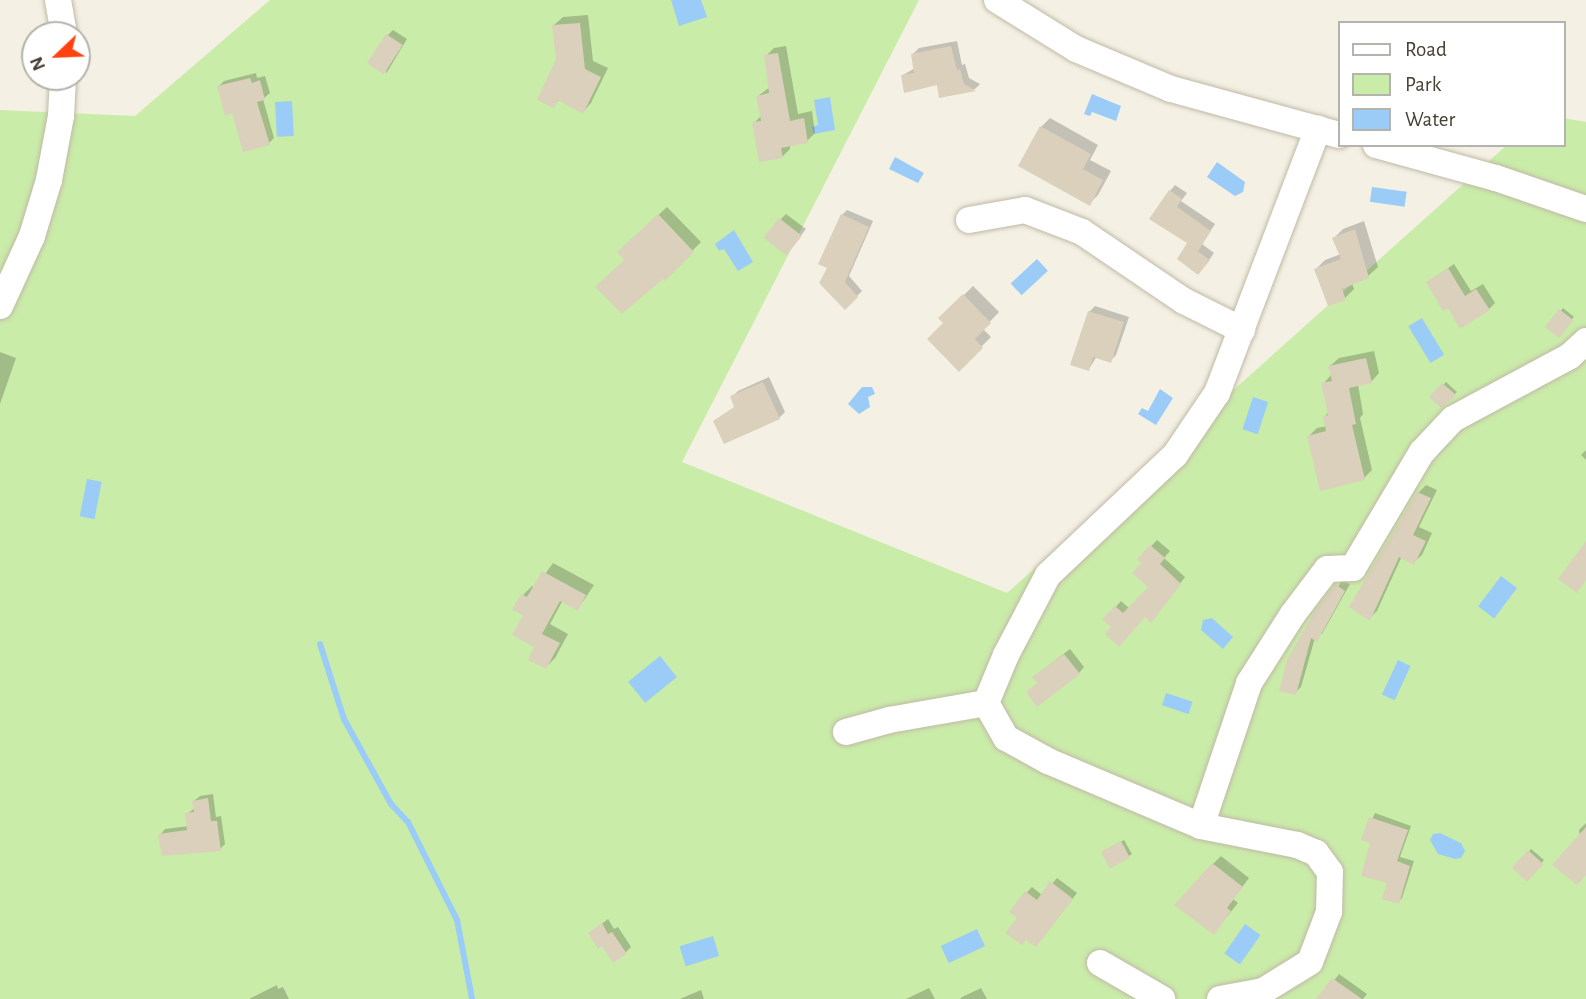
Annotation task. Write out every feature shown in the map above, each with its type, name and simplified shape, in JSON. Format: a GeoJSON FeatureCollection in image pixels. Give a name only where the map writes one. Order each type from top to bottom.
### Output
{"type":"FeatureCollection","features":[{"type":"Feature","properties":{"kind":"street"},"geometry":{"type":"LineString","coordinates":[[58,0],[62,21]]}},
{"type":"Feature","properties":{"kind":"street"},"geometry":{"type":"LineString","coordinates":[[986,703],[1006,655],[1048,575],[1175,455],[1217,393],[1329,132],[1171,89],[1076,49],[997,0]]}},
{"type":"Feature","properties":{"kind":"street"},"geometry":{"type":"LineString","coordinates":[[0,306],[32,236],[49,180],[61,116],[62,91]]}},
{"type":"Feature","properties":{"kind":"street"},"geometry":{"type":"LineString","coordinates":[[1383,147],[1496,178],[1586,209]]}},
{"type":"Feature","properties":{"kind":"street"},"geometry":{"type":"LineString","coordinates":[[969,220],[1025,210],[1082,232],[1184,301],[1242,330]]}},
{"type":"Feature","properties":{"kind":"street"},"geometry":{"type":"LineString","coordinates":[[1200,826],[1249,683],[1293,614],[1327,569],[1353,568],[1422,452],[1453,419],[1570,356],[1586,341]]}},
{"type":"Feature","properties":{"kind":"street"},"geometry":{"type":"LineString","coordinates":[[846,732],[889,720],[986,703]]}},
{"type":"Feature","properties":{"kind":"street"},"geometry":{"type":"LineString","coordinates":[[986,703],[1006,738],[1048,761],[1200,826],[1297,845],[1316,853],[1331,872],[1329,912],[1310,962],[1263,991],[1220,999]]}},
{"type":"Feature","properties":{"kind":"street"},"geometry":{"type":"LineString","coordinates":[[1100,963],[1163,999]]}},
{"type":"Feature","properties":{"kind":"green space"},"geometry":{"type":"Polygon","coordinates":[[[270,0],[919,0],[682,462],[1007,593],[1505,147],[1565,147],[1565,118],[1586,122],[1586,999],[0,999],[0,110],[135,116],[270,0]]]}},
{"type":"Feature","properties":{"kind":"water"},"geometry":{"type":"Polygon","coordinates":[[[671,0],[701,0],[707,17],[679,26],[671,0]]]}},
{"type":"Feature","properties":{"kind":"water"},"geometry":{"type":"Polygon","coordinates":[[[1092,94],[1121,106],[1116,121],[1092,112],[1090,116],[1084,114],[1092,94]]]}},
{"type":"Feature","properties":{"kind":"water"},"geometry":{"type":"Polygon","coordinates":[[[830,97],[835,130],[814,134],[812,127],[818,125],[814,100],[830,97]]]}},
{"type":"Feature","properties":{"kind":"water"},"geometry":{"type":"Polygon","coordinates":[[[292,101],[294,136],[277,137],[275,102],[292,101]]]}},
{"type":"Feature","properties":{"kind":"water"},"geometry":{"type":"Polygon","coordinates":[[[895,157],[924,173],[918,183],[889,169],[895,157]]]}},
{"type":"Feature","properties":{"kind":"water"},"geometry":{"type":"Polygon","coordinates":[[[1217,162],[1245,182],[1243,192],[1235,196],[1207,177],[1217,162]]]}},
{"type":"Feature","properties":{"kind":"water"},"geometry":{"type":"Polygon","coordinates":[[[1372,187],[1407,192],[1405,207],[1370,202],[1372,187]]]}},
{"type":"Feature","properties":{"kind":"water"},"geometry":{"type":"Polygon","coordinates":[[[734,230],[753,262],[738,271],[724,249],[719,251],[715,244],[734,230]]]}},
{"type":"Feature","properties":{"kind":"water"},"geometry":{"type":"Polygon","coordinates":[[[1037,259],[1048,271],[1022,295],[1011,284],[1037,259]]]}},
{"type":"Feature","properties":{"kind":"water"},"geometry":{"type":"Polygon","coordinates":[[[1422,318],[1444,355],[1430,363],[1408,326],[1422,318]]]}},
{"type":"Feature","properties":{"kind":"water"},"geometry":{"type":"Polygon","coordinates":[[[862,387],[872,387],[875,394],[868,397],[870,407],[859,414],[848,404],[862,387]]]}},
{"type":"Feature","properties":{"kind":"water"},"geometry":{"type":"Polygon","coordinates":[[[1160,389],[1173,398],[1156,425],[1138,414],[1142,408],[1148,411],[1160,389]]]}},
{"type":"Feature","properties":{"kind":"water"},"geometry":{"type":"Polygon","coordinates":[[[1253,397],[1268,402],[1258,434],[1242,429],[1253,397]]]}},
{"type":"Feature","properties":{"kind":"water"},"geometry":{"type":"Polygon","coordinates":[[[87,479],[102,482],[94,519],[80,516],[87,479]]]}},
{"type":"Feature","properties":{"kind":"water"},"geometry":{"type":"Polygon","coordinates":[[[1501,576],[1517,588],[1494,618],[1478,606],[1501,576]]]}},
{"type":"Feature","properties":{"kind":"water"},"geometry":{"type":"Polygon","coordinates":[[[1212,618],[1233,637],[1223,649],[1201,630],[1203,620],[1212,618]]]}},
{"type":"Feature","properties":{"kind":"water"},"geometry":{"type":"Polygon","coordinates":[[[660,656],[677,677],[645,703],[628,682],[660,656]]]}},
{"type":"Feature","properties":{"kind":"water"},"geometry":{"type":"Polygon","coordinates":[[[1398,660],[1411,666],[1395,700],[1382,694],[1398,660]]]}},
{"type":"Feature","properties":{"kind":"water"},"geometry":{"type":"Polygon","coordinates":[[[1166,693],[1193,702],[1189,714],[1162,705],[1166,693]]]}},
{"type":"Feature","properties":{"kind":"water"},"geometry":{"type":"Polygon","coordinates":[[[1440,833],[1461,843],[1465,851],[1461,858],[1438,854],[1430,840],[1433,834],[1440,833]]]}},
{"type":"Feature","properties":{"kind":"water"},"geometry":{"type":"Polygon","coordinates":[[[1245,924],[1261,935],[1240,964],[1224,953],[1245,924]]]}},
{"type":"Feature","properties":{"kind":"water"},"geometry":{"type":"Polygon","coordinates":[[[977,929],[985,946],[949,963],[941,946],[977,929]]]}},
{"type":"Feature","properties":{"kind":"water"},"geometry":{"type":"Polygon","coordinates":[[[713,936],[719,956],[686,966],[680,946],[713,936]]]}},
{"type":"Feature","properties":{"kind":"building"},"geometry":{"type":"Polygon","coordinates":[[[580,23],[585,69],[601,77],[583,114],[558,100],[554,108],[537,100],[556,59],[552,25],[580,23]]]}},
{"type":"Feature","properties":{"kind":"building"},"geometry":{"type":"Polygon","coordinates":[[[386,34],[403,45],[384,74],[367,63],[386,34]]]}},
{"type":"Feature","properties":{"kind":"building"},"geometry":{"type":"Polygon","coordinates":[[[951,46],[964,84],[976,91],[939,98],[937,85],[904,93],[901,75],[914,73],[911,54],[951,46]]]}},
{"type":"Feature","properties":{"kind":"building"},"geometry":{"type":"Polygon","coordinates":[[[778,53],[790,121],[804,118],[808,143],[781,148],[783,158],[759,162],[752,122],[761,121],[756,96],[769,93],[764,55],[778,53]]]}},
{"type":"Feature","properties":{"kind":"building"},"geometry":{"type":"Polygon","coordinates":[[[250,78],[252,83],[260,80],[265,100],[257,102],[270,145],[243,152],[232,113],[225,116],[217,86],[250,78]]]}},
{"type":"Feature","properties":{"kind":"building"},"geometry":{"type":"Polygon","coordinates":[[[1040,126],[1091,154],[1083,169],[1103,180],[1090,206],[1018,166],[1040,126]]]}},
{"type":"Feature","properties":{"kind":"building"},"geometry":{"type":"Polygon","coordinates":[[[1169,190],[1182,199],[1177,207],[1211,231],[1198,251],[1188,244],[1210,260],[1198,275],[1177,259],[1187,243],[1149,219],[1169,190]]]}},
{"type":"Feature","properties":{"kind":"building"},"geometry":{"type":"Polygon","coordinates":[[[658,214],[694,252],[665,281],[663,279],[622,314],[595,287],[624,260],[617,252],[658,214]]]}},
{"type":"Feature","properties":{"kind":"building"},"geometry":{"type":"Polygon","coordinates":[[[841,214],[869,227],[845,282],[858,297],[845,310],[819,283],[827,268],[818,264],[841,214]]]}},
{"type":"Feature","properties":{"kind":"building"},"geometry":{"type":"Polygon","coordinates":[[[779,218],[802,236],[786,256],[764,238],[779,218]]]}},
{"type":"Feature","properties":{"kind":"building"},"geometry":{"type":"Polygon","coordinates":[[[1355,229],[1369,278],[1342,289],[1346,300],[1328,306],[1314,269],[1341,259],[1332,238],[1355,229]]]}},
{"type":"Feature","properties":{"kind":"building"},"geometry":{"type":"Polygon","coordinates":[[[1448,268],[1465,296],[1476,289],[1490,310],[1460,329],[1448,308],[1443,311],[1426,282],[1448,268]]]}},
{"type":"Feature","properties":{"kind":"building"},"geometry":{"type":"Polygon","coordinates":[[[963,294],[991,323],[975,339],[983,348],[959,372],[927,339],[943,323],[938,318],[963,294]]]}},
{"type":"Feature","properties":{"kind":"building"},"geometry":{"type":"Polygon","coordinates":[[[1559,309],[1573,320],[1559,338],[1545,327],[1559,309]]]}},
{"type":"Feature","properties":{"kind":"building"},"geometry":{"type":"Polygon","coordinates":[[[1088,311],[1124,322],[1111,363],[1093,357],[1089,371],[1070,365],[1088,311]]]}},
{"type":"Feature","properties":{"kind":"building"},"geometry":{"type":"Polygon","coordinates":[[[1366,358],[1372,383],[1349,388],[1356,424],[1352,425],[1365,480],[1320,491],[1307,436],[1326,431],[1323,416],[1328,415],[1321,383],[1332,381],[1328,366],[1366,358]]]}},
{"type":"Feature","properties":{"kind":"building"},"geometry":{"type":"Polygon","coordinates":[[[763,382],[780,419],[724,444],[713,421],[734,407],[730,396],[763,382]]]}},
{"type":"Feature","properties":{"kind":"building"},"geometry":{"type":"Polygon","coordinates":[[[1442,383],[1456,395],[1441,408],[1429,397],[1442,383]]]}},
{"type":"Feature","properties":{"kind":"building"},"geometry":{"type":"Polygon","coordinates":[[[1417,492],[1431,498],[1413,535],[1426,541],[1414,565],[1399,557],[1370,621],[1349,607],[1417,492]]]}},
{"type":"Feature","properties":{"kind":"building"},"geometry":{"type":"Polygon","coordinates":[[[1586,541],[1586,580],[1577,593],[1558,579],[1586,541]]]}},
{"type":"Feature","properties":{"kind":"building"},"geometry":{"type":"Polygon","coordinates":[[[1150,545],[1165,558],[1160,564],[1181,584],[1151,623],[1145,617],[1119,647],[1105,634],[1111,627],[1102,619],[1115,606],[1123,613],[1148,587],[1132,573],[1141,563],[1137,559],[1150,545]]]}},
{"type":"Feature","properties":{"kind":"building"},"geometry":{"type":"Polygon","coordinates":[[[542,571],[586,595],[578,611],[560,601],[542,634],[560,643],[546,669],[528,660],[534,647],[512,635],[523,615],[512,610],[521,594],[527,597],[542,571]]]}},
{"type":"Feature","properties":{"kind":"building"},"geometry":{"type":"Polygon","coordinates":[[[1335,584],[1345,591],[1317,642],[1311,638],[1296,695],[1279,691],[1287,660],[1315,611],[1335,584]]]}},
{"type":"Feature","properties":{"kind":"building"},"geometry":{"type":"Polygon","coordinates":[[[1064,654],[1080,674],[1037,707],[1026,692],[1037,683],[1032,677],[1064,654]]]}},
{"type":"Feature","properties":{"kind":"building"},"geometry":{"type":"Polygon","coordinates":[[[208,798],[211,821],[217,821],[221,851],[162,856],[158,834],[187,830],[185,813],[194,812],[192,801],[208,798]]]}},
{"type":"Feature","properties":{"kind":"building"},"geometry":{"type":"Polygon","coordinates":[[[1369,817],[1408,830],[1397,861],[1410,866],[1399,904],[1382,899],[1387,883],[1361,876],[1370,843],[1361,840],[1369,817]]]}},
{"type":"Feature","properties":{"kind":"building"},"geometry":{"type":"Polygon","coordinates":[[[1586,827],[1586,875],[1577,885],[1552,865],[1586,827]]]}},
{"type":"Feature","properties":{"kind":"building"},"geometry":{"type":"Polygon","coordinates":[[[1121,841],[1130,858],[1110,869],[1101,852],[1121,841]]]}},
{"type":"Feature","properties":{"kind":"building"},"geometry":{"type":"Polygon","coordinates":[[[1528,850],[1543,864],[1527,882],[1512,868],[1528,850]]]}},
{"type":"Feature","properties":{"kind":"building"},"geometry":{"type":"Polygon","coordinates":[[[1212,863],[1243,887],[1227,908],[1231,911],[1214,935],[1174,905],[1212,863]]]}},
{"type":"Feature","properties":{"kind":"building"},"geometry":{"type":"Polygon","coordinates":[[[1050,881],[1073,899],[1036,947],[1026,940],[1022,945],[1005,933],[1017,918],[1009,912],[1025,891],[1037,900],[1050,881]]]}},
{"type":"Feature","properties":{"kind":"building"},"geometry":{"type":"Polygon","coordinates":[[[602,923],[608,934],[612,932],[627,954],[613,963],[602,946],[598,949],[588,933],[602,923]]]}},
{"type":"Feature","properties":{"kind":"building"},"geometry":{"type":"Polygon","coordinates":[[[1332,978],[1362,999],[1316,999],[1332,978]]]}},
{"type":"Feature","properties":{"kind":"waterway"},"geometry":{"type":"LineString","coordinates":[[320,644],[344,719],[391,804],[408,822],[457,920],[472,999]]}}]}
